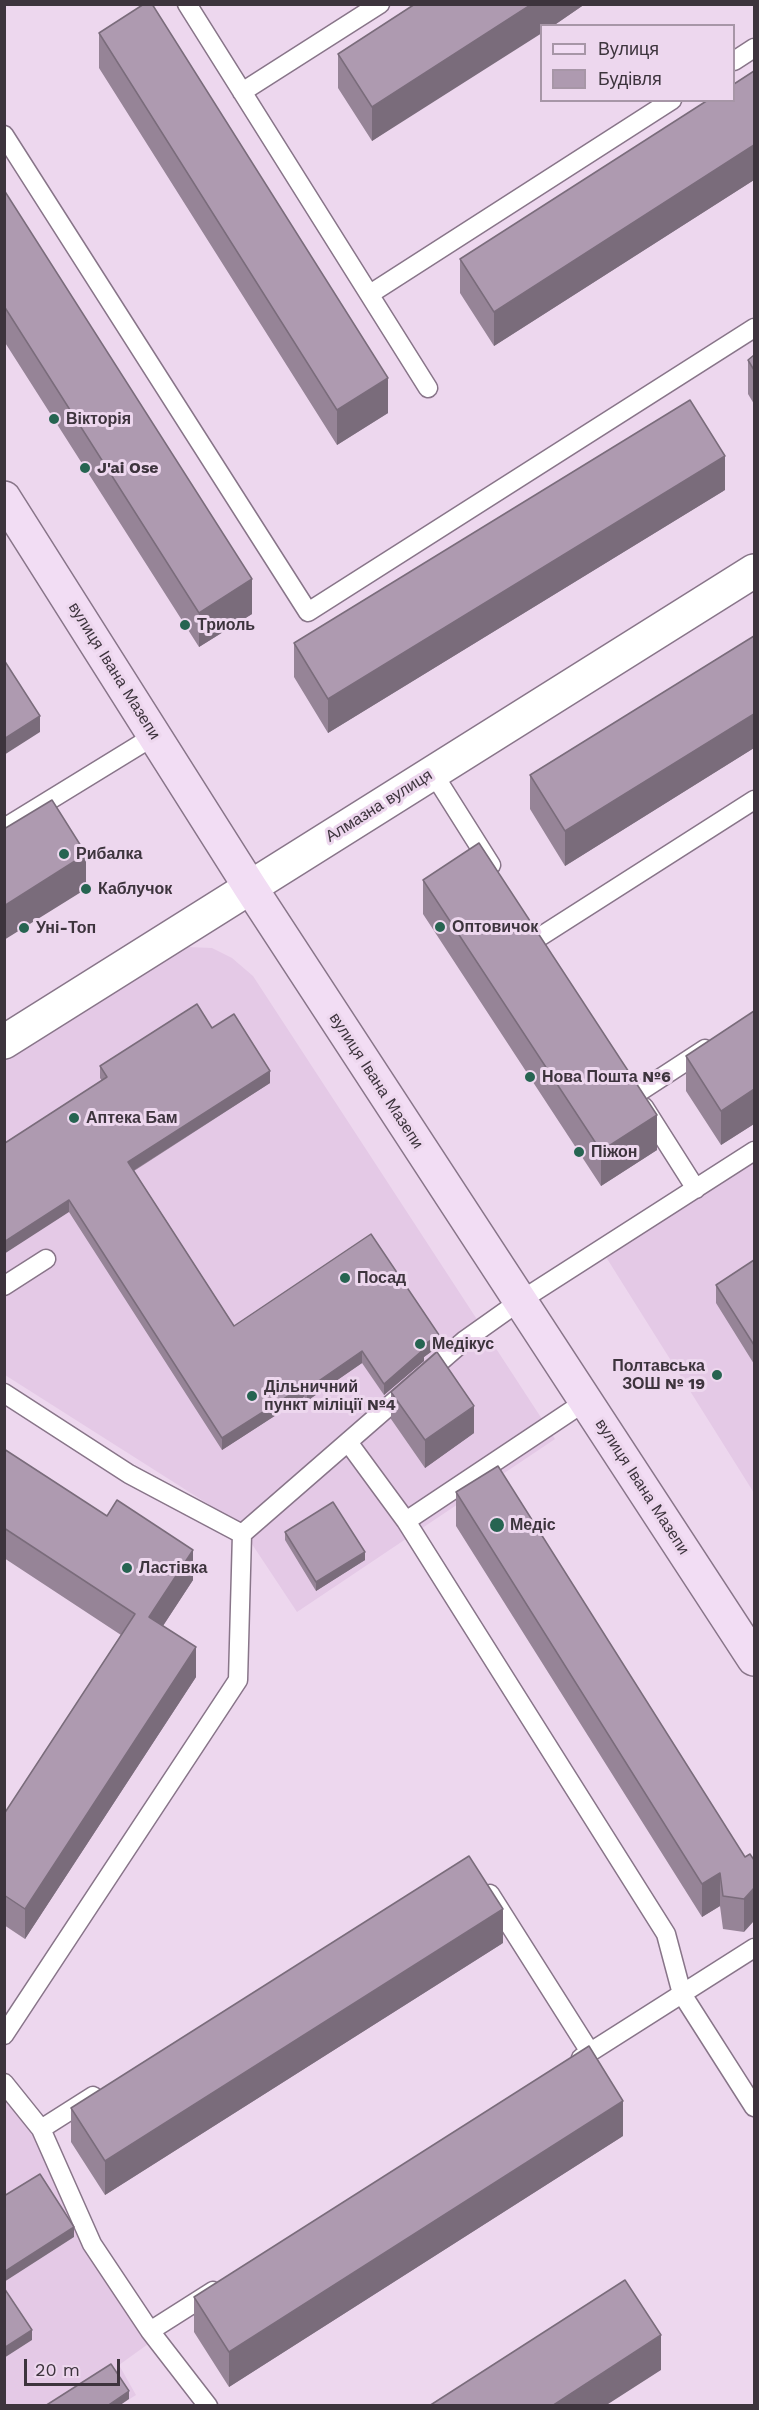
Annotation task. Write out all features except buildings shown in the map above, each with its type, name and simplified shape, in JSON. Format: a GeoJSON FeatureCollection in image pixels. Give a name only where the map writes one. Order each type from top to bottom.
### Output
{"type":"FeatureCollection","features":[{"type":"Feature","properties":{"kind":"main road","name":"вулиця Івана Мазепи"},"geometry":{"type":"LineString","coordinates":[[4,498],[250,887],[754,1659]]}},
{"type":"Feature","properties":{"kind":"street","name":"Алмазна вулиця"},"geometry":{"type":"LineString","coordinates":[[4,1042],[754,571]]}},
{"type":"Feature","properties":{"kind":"lane"},"geometry":{"type":"LineString","coordinates":[[187,4],[428,388]]}},
{"type":"Feature","properties":{"kind":"lane"},"geometry":{"type":"LineString","coordinates":[[242,92],[380,4]]}},
{"type":"Feature","properties":{"kind":"lane"},"geometry":{"type":"LineString","coordinates":[[735,60],[754,48]]}},
{"type":"Feature","properties":{"kind":"lane"},"geometry":{"type":"LineString","coordinates":[[370,294],[669,102]]}},
{"type":"Feature","properties":{"kind":"lane"},"geometry":{"type":"LineString","coordinates":[[4,135],[308,612],[754,328]]}},
{"type":"Feature","properties":{"kind":"lane"},"geometry":{"type":"LineString","coordinates":[[4,828],[154,736]]}},
{"type":"Feature","properties":{"kind":"lane"},"geometry":{"type":"LineString","coordinates":[[433,772],[500,878]]}},
{"type":"Feature","properties":{"kind":"lane"},"geometry":{"type":"LineString","coordinates":[[550,957],[534,933],[754,800]]}},
{"type":"Feature","properties":{"kind":"lane"},"geometry":{"type":"LineString","coordinates":[[636,1094],[715,1042]]}},
{"type":"Feature","properties":{"kind":"lane"},"geometry":{"type":"LineString","coordinates":[[624,1074],[696,1189]]}},
{"type":"Feature","properties":{"kind":"lane"},"geometry":{"type":"LineString","coordinates":[[4,2035],[238,1680],[242,1534],[465,1340],[520,1301],[754,1152]]}},
{"type":"Feature","properties":{"kind":"lane"},"geometry":{"type":"LineString","coordinates":[[4,1286],[46,1259]]}},
{"type":"Feature","properties":{"kind":"lane"},"geometry":{"type":"LineString","coordinates":[[4,1393],[129,1474],[242,1534]]}},
{"type":"Feature","properties":{"kind":"lane"},"geometry":{"type":"LineString","coordinates":[[406,1521],[586,1401]]}},
{"type":"Feature","properties":{"kind":"lane"},"geometry":{"type":"LineString","coordinates":[[348,1442],[406,1521],[666,1934],[682,1994],[754,2107]]}},
{"type":"Feature","properties":{"kind":"lane"},"geometry":{"type":"LineString","coordinates":[[482,1881],[590,2052]]}},
{"type":"Feature","properties":{"kind":"lane"},"geometry":{"type":"LineString","coordinates":[[570,2065],[754,1948]]}},
{"type":"Feature","properties":{"kind":"lane"},"geometry":{"type":"LineString","coordinates":[[4,2084],[40,2129],[92,2244],[150,2331],[208,2406]]}},
{"type":"Feature","properties":{"kind":"lane"},"geometry":{"type":"LineString","coordinates":[[40,2129],[111,2085]]}},
{"type":"Feature","properties":{"kind":"lane"},"geometry":{"type":"LineString","coordinates":[[150,2331],[228,2282]]}},
{"type":"Feature","properties":{"kind":"shaded area"},"geometry":{"type":"Polygon","coordinates":[[[187,947],[212,948],[232,958],[253,976],[555,1439],[297,1612],[238,1523],[5,1375],[5,1060],[187,947]]]}},
{"type":"Feature","properties":{"kind":"shaded area","name":"Полтавська ЗОШ № 19"},"geometry":{"type":"Polygon","coordinates":[[[754,1162],[754,1493],[606,1257],[754,1162]]]}},
{"type":"Feature","properties":{"kind":"shaded area"},"geometry":{"type":"Polygon","coordinates":[[[4,2075],[51,2129],[90,2225],[162,2334],[119,2365],[136,2395],[120,2405],[5,2405],[4,2075]]]}},
{"type":"Feature","properties":{"kind":"place","name":"Вікторія"},"geometry":{"type":"Point","coordinates":[54,419]}},
{"type":"Feature","properties":{"kind":"place","name":"J'ai Ose"},"geometry":{"type":"Point","coordinates":[85,468]}},
{"type":"Feature","properties":{"kind":"place","name":"Триоль"},"geometry":{"type":"Point","coordinates":[185,625]}},
{"type":"Feature","properties":{"kind":"place","name":"Рибалка"},"geometry":{"type":"Point","coordinates":[64,854]}},
{"type":"Feature","properties":{"kind":"place","name":"Каблучок"},"geometry":{"type":"Point","coordinates":[86,889]}},
{"type":"Feature","properties":{"kind":"place","name":"Оптовичок"},"geometry":{"type":"Point","coordinates":[440,927]}},
{"type":"Feature","properties":{"kind":"place","name":"Уні-Топ"},"geometry":{"type":"Point","coordinates":[24,928]}},
{"type":"Feature","properties":{"kind":"place","name":"Нова Пошта №6"},"geometry":{"type":"Point","coordinates":[530,1077]}},
{"type":"Feature","properties":{"kind":"place","name":"Аптека Бам"},"geometry":{"type":"Point","coordinates":[74,1118]}},
{"type":"Feature","properties":{"kind":"place","name":"Піжон"},"geometry":{"type":"Point","coordinates":[579,1152]}},
{"type":"Feature","properties":{"kind":"place","name":"Посад"},"geometry":{"type":"Point","coordinates":[345,1278]}},
{"type":"Feature","properties":{"kind":"place","name":"Медікус"},"geometry":{"type":"Point","coordinates":[420,1344]}},
{"type":"Feature","properties":{"kind":"place","name":"Полтавська ЗОШ № 19"},"geometry":{"type":"Point","coordinates":[717,1375]}},
{"type":"Feature","properties":{"kind":"place","name":"Дільничний пункт міліції №4"},"geometry":{"type":"Point","coordinates":[252,1396]}},
{"type":"Feature","properties":{"kind":"place","name":"Медіс"},"geometry":{"type":"Point","coordinates":[497,1525]}},
{"type":"Feature","properties":{"kind":"place","name":"Ластівка"},"geometry":{"type":"Point","coordinates":[127,1568]}}]}
